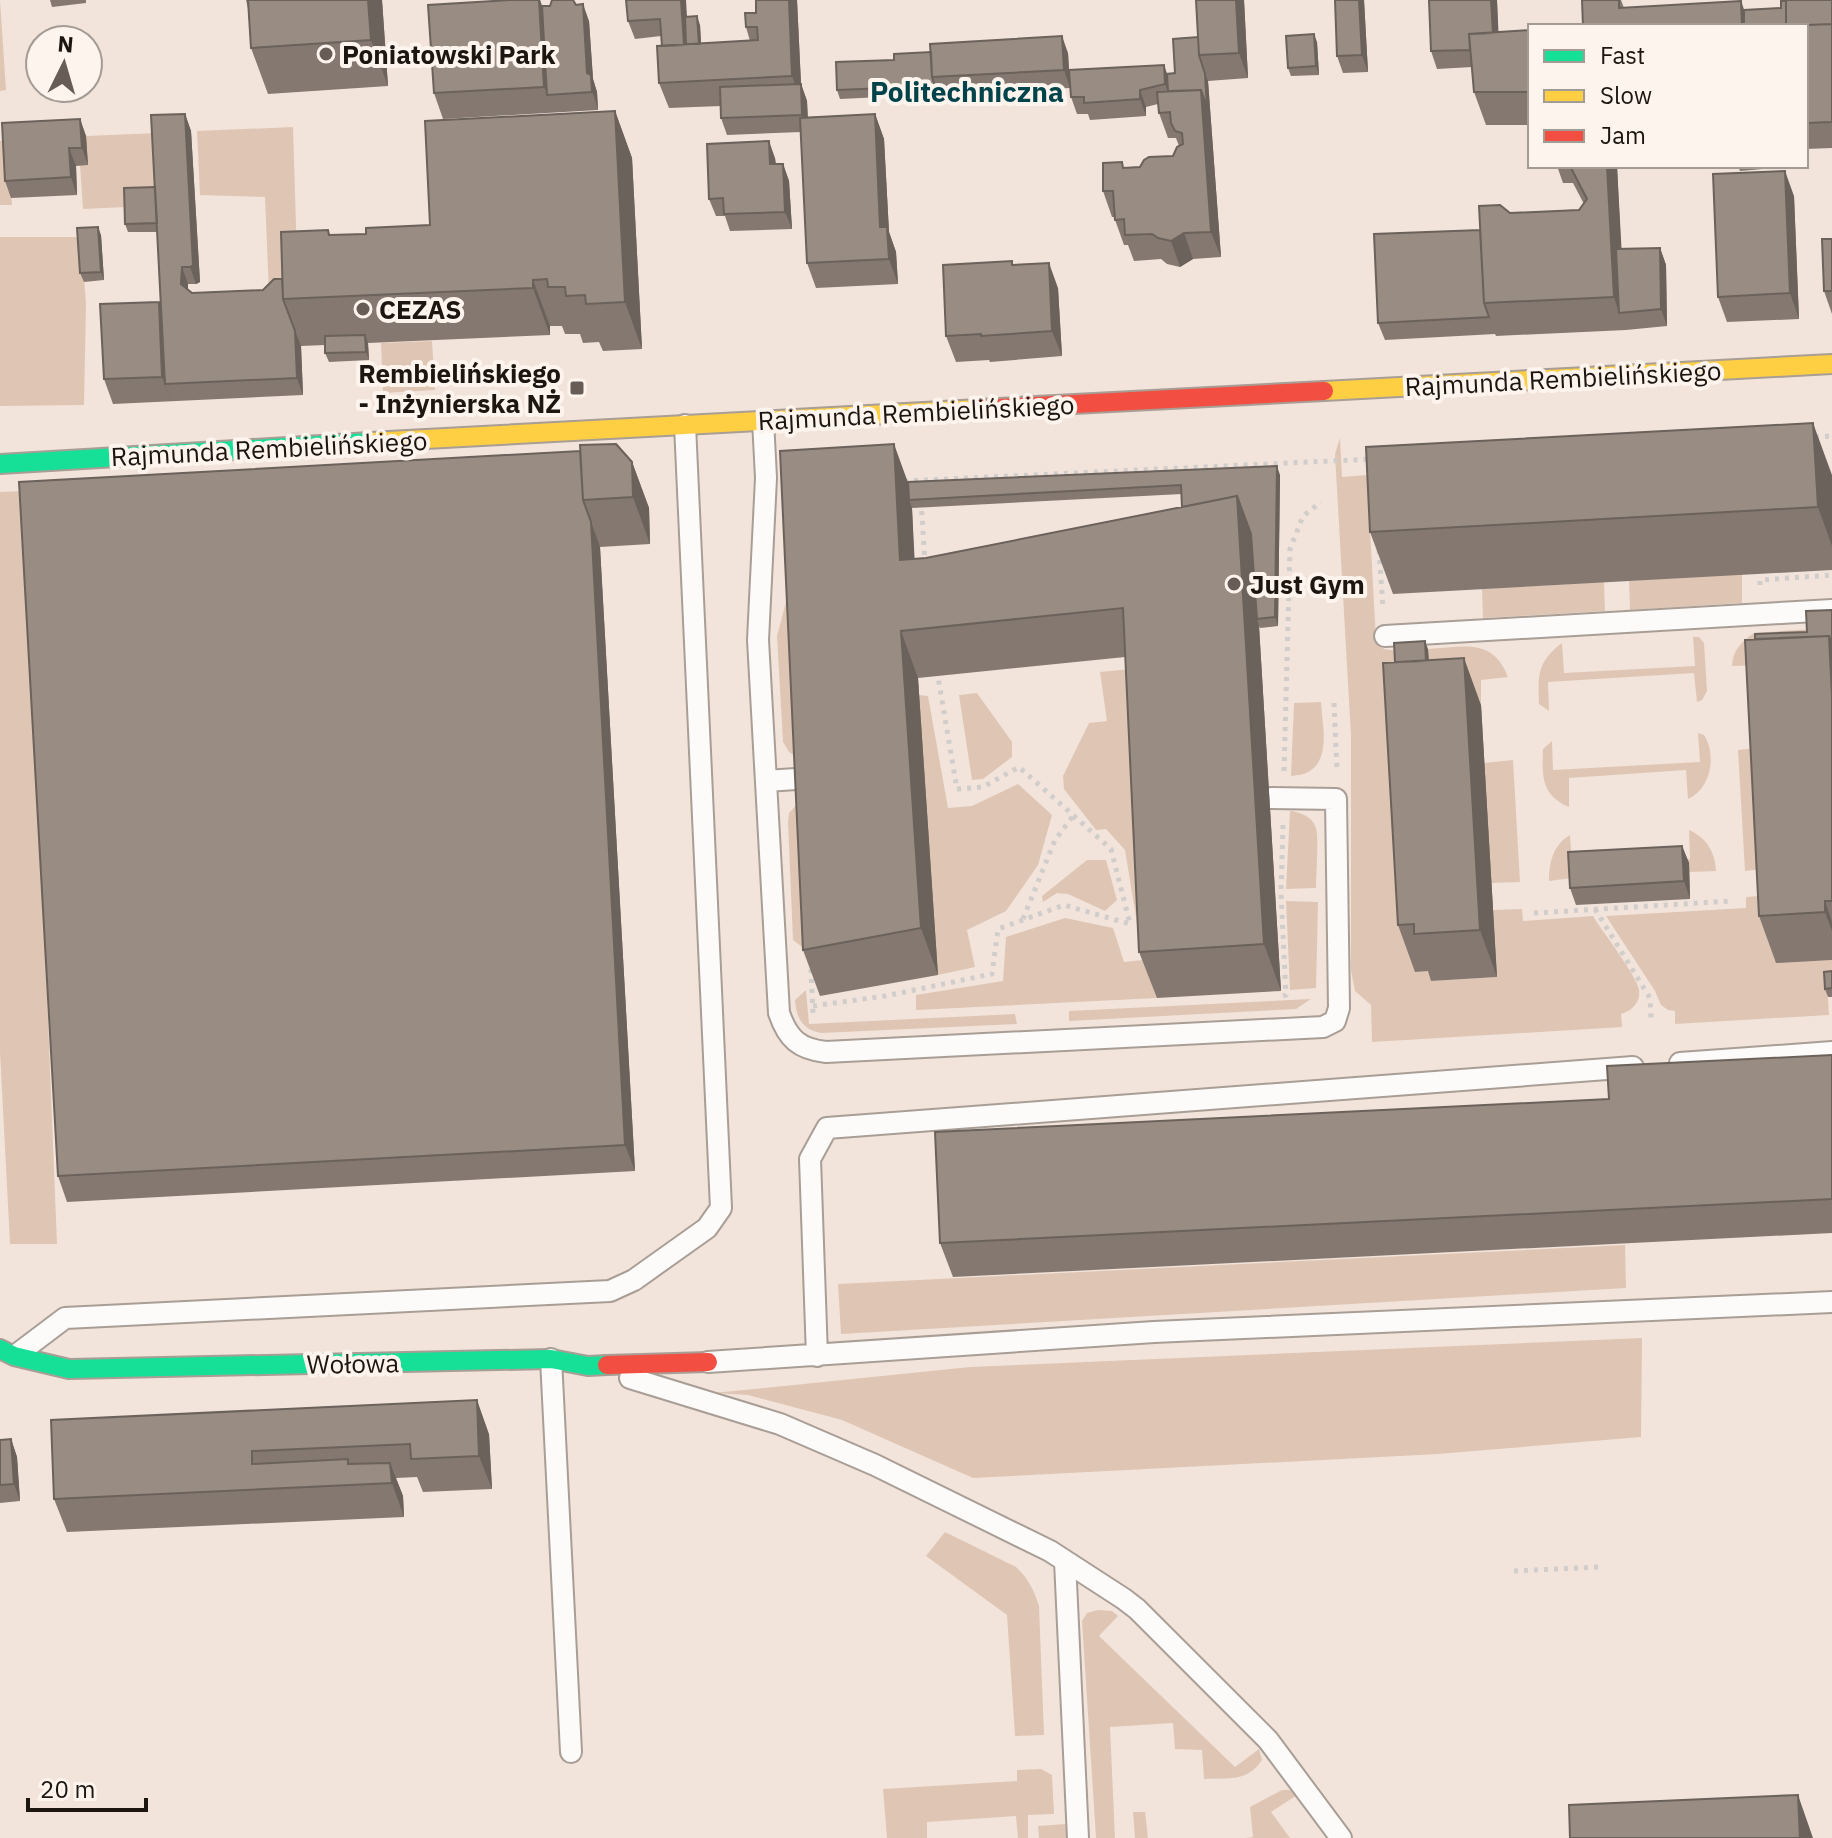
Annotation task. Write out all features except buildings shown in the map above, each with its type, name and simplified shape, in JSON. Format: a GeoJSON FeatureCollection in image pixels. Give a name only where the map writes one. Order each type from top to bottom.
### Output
{"type":"FeatureCollection","features":[{"type":"Feature","properties":{"kind":"street","name":"Rajmunda Rembielińskiego"},"geometry":{"type":"LineString","coordinates":[[0,464],[1832,364]]}},
{"type":"Feature","properties":{"kind":"street","name":"Wołowa"},"geometry":{"type":"LineString","coordinates":[[7,1353],[69,1369],[551,1359],[588,1366],[708,1362]]}},
{"type":"Feature","properties":{"kind":"lane"},"geometry":{"type":"LineString","coordinates":[[763,420],[766,478],[758,640],[779,1013],[795,1042],[809,1050],[826,1052],[1323,1027],[1335,1021],[1339,1008],[1336,799],[1277,799]]}},
{"type":"Feature","properties":{"kind":"lane"},"geometry":{"type":"LineString","coordinates":[[7,1353],[65,1318],[610,1291],[634,1280],[707,1228],[721,1208],[685,425]]}},
{"type":"Feature","properties":{"kind":"lane"},"geometry":{"type":"LineString","coordinates":[[1385,636],[1832,610]]}},
{"type":"Feature","properties":{"kind":"lane"},"geometry":{"type":"LineString","coordinates":[[766,781],[811,778]]}},
{"type":"Feature","properties":{"kind":"lane"},"geometry":{"type":"LineString","coordinates":[[817,1356],[810,1159],[827,1128],[1832,1052]]}},
{"type":"Feature","properties":{"kind":"lane"},"geometry":{"type":"LineString","coordinates":[[708,1362],[1154,1332],[1832,1302]]}},
{"type":"Feature","properties":{"kind":"lane"},"geometry":{"type":"LineString","coordinates":[[551,1359],[571,1752]]}},
{"type":"Feature","properties":{"kind":"lane"},"geometry":{"type":"LineString","coordinates":[[588,1366],[780,1424],[875,1465],[1050,1551],[1137,1609],[1268,1740],[1341,1838]]}},
{"type":"Feature","properties":{"kind":"lane"},"geometry":{"type":"LineString","coordinates":[[1065,1561],[1078,1838]]}},
{"type":"Feature","properties":{"kind":"path"},"geometry":{"type":"LineString","coordinates":[[1800,438],[1832,436]]}},
{"type":"Feature","properties":{"kind":"path"},"geometry":{"type":"LineString","coordinates":[[891,482],[1387,459]]}},
{"type":"Feature","properties":{"kind":"path"},"geometry":{"type":"LineString","coordinates":[[920,480],[925,567]]}},
{"type":"Feature","properties":{"kind":"path"},"geometry":{"type":"LineString","coordinates":[[1271,996],[1286,995],[1277,799],[1290,549],[1303,516],[1321,502]]}},
{"type":"Feature","properties":{"kind":"path"},"geometry":{"type":"LineString","coordinates":[[1378,548],[1385,636]]}},
{"type":"Feature","properties":{"kind":"path"},"geometry":{"type":"LineString","coordinates":[[813,1006],[885,996],[992,974],[998,929],[1064,905],[1130,924],[1111,849],[1019,767],[983,787],[957,789],[938,677]]}},
{"type":"Feature","properties":{"kind":"path"},"geometry":{"type":"LineString","coordinates":[[1334,703],[1336,799]]}},
{"type":"Feature","properties":{"kind":"path"},"geometry":{"type":"LineString","coordinates":[[1022,920],[1055,840],[1073,816]]}},
{"type":"Feature","properties":{"kind":"path"},"geometry":{"type":"LineString","coordinates":[[1534,913],[1732,901]]}},
{"type":"Feature","properties":{"kind":"path"},"geometry":{"type":"LineString","coordinates":[[1595,909],[1650,998],[1651,1018]]}},
{"type":"Feature","properties":{"kind":"path"},"geometry":{"type":"LineString","coordinates":[[811,960],[814,1020]]}},
{"type":"Feature","properties":{"kind":"path"},"geometry":{"type":"LineString","coordinates":[[1514,1571],[1598,1567]]}},
{"type":"Feature","properties":{"kind":"shaded area"},"geometry":{"type":"Polygon","coordinates":[[[0,0],[6,90],[0,91],[0,0]]]}},
{"type":"Feature","properties":{"kind":"shaded area"},"geometry":{"type":"Polygon","coordinates":[[[293,127],[298,292],[269,294],[265,197],[200,195],[197,131],[293,127]]]}},
{"type":"Feature","properties":{"kind":"shaded area"},"geometry":{"type":"Polygon","coordinates":[[[158,133],[162,196],[127,207],[83,209],[80,165],[88,165],[86,136],[158,133]]]}},
{"type":"Feature","properties":{"kind":"shaded area"},"geometry":{"type":"Polygon","coordinates":[[[8,140],[12,205],[0,205],[0,141],[8,140]]]}},
{"type":"Feature","properties":{"kind":"shaded area"},"geometry":{"type":"Polygon","coordinates":[[[0,237],[81,237],[86,304],[84,405],[0,406],[0,237]]]}},
{"type":"Feature","properties":{"kind":"shaded area"},"geometry":{"type":"Polygon","coordinates":[[[432,341],[435,390],[383,393],[381,343],[432,341]]]}},
{"type":"Feature","properties":{"kind":"shaded area"},"geometry":{"type":"Polygon","coordinates":[[[1340,438],[1342,477],[1367,475],[1376,640],[1384,649],[1397,651],[1429,670],[1428,649],[1476,647],[1494,655],[1508,677],[1481,680],[1481,705],[1400,710],[1431,981],[1497,977],[1493,910],[1522,909],[1523,921],[1593,916],[1626,964],[1639,990],[1635,1005],[1621,1014],[1622,1027],[1372,1042],[1371,1005],[1355,991],[1351,971],[1351,736],[1335,454],[1340,438]]]}},
{"type":"Feature","properties":{"kind":"shaded area"},"geometry":{"type":"Polygon","coordinates":[[[27,491],[57,1244],[10,1244],[0,1052],[0,492],[27,491]]]}},
{"type":"Feature","properties":{"kind":"shaded area"},"geometry":{"type":"Polygon","coordinates":[[[1742,574],[1742,603],[1630,610],[1629,581],[1742,574]]]}},
{"type":"Feature","properties":{"kind":"shaded area"},"geometry":{"type":"Polygon","coordinates":[[[1604,582],[1605,611],[1483,618],[1482,589],[1604,582]]]}},
{"type":"Feature","properties":{"kind":"shaded area"},"geometry":{"type":"Polygon","coordinates":[[[787,598],[798,758],[789,752],[783,742],[777,636],[787,598]]]}},
{"type":"Feature","properties":{"kind":"shaded area"},"geometry":{"type":"Polygon","coordinates":[[[1813,629],[1814,650],[1761,665],[1732,666],[1738,647],[1754,633],[1813,629]]]}},
{"type":"Feature","properties":{"kind":"shaded area"},"geometry":{"type":"Polygon","coordinates":[[[1693,637],[1699,637],[1704,643],[1707,691],[1702,700],[1697,702],[1694,673],[1548,682],[1549,711],[1539,704],[1543,663],[1562,643],[1564,673],[1695,666],[1693,637]]]}},
{"type":"Feature","properties":{"kind":"shaded area"},"geometry":{"type":"Polygon","coordinates":[[[1141,668],[1157,998],[916,1010],[916,995],[1003,981],[1006,937],[1065,918],[1113,928],[1124,962],[1143,960],[1125,850],[1106,829],[1096,830],[1064,789],[1063,776],[1089,723],[1107,721],[1100,672],[1141,668]]]}},
{"type":"Feature","properties":{"kind":"shaded area"},"geometry":{"type":"Polygon","coordinates":[[[977,693],[1012,742],[1012,757],[983,779],[972,780],[959,695],[977,693]]]}},
{"type":"Feature","properties":{"kind":"shaded area"},"geometry":{"type":"Polygon","coordinates":[[[919,695],[928,696],[948,808],[972,806],[1018,784],[1052,815],[1038,865],[1006,911],[967,930],[975,967],[938,975],[919,695]]]}},
{"type":"Feature","properties":{"kind":"shaded area"},"geometry":{"type":"Polygon","coordinates":[[[1321,702],[1324,739],[1321,757],[1308,772],[1291,776],[1294,703],[1321,702]]]}},
{"type":"Feature","properties":{"kind":"shaded area"},"geometry":{"type":"Polygon","coordinates":[[[1698,733],[1704,735],[1708,743],[1710,771],[1702,788],[1688,799],[1686,770],[1569,778],[1569,807],[1553,797],[1545,784],[1543,749],[1552,741],[1553,770],[1700,762],[1698,733]]]}},
{"type":"Feature","properties":{"kind":"shaded area"},"geometry":{"type":"Polygon","coordinates":[[[1765,747],[1771,868],[1745,871],[1738,750],[1765,747]]]}},
{"type":"Feature","properties":{"kind":"shaded area"},"geometry":{"type":"Polygon","coordinates":[[[1513,760],[1520,882],[1491,883],[1484,763],[1513,760]]]}},
{"type":"Feature","properties":{"kind":"shaded area"},"geometry":{"type":"Polygon","coordinates":[[[799,802],[806,950],[793,940],[788,822],[789,813],[799,802]]]}},
{"type":"Feature","properties":{"kind":"shaded area"},"geometry":{"type":"Polygon","coordinates":[[[1290,811],[1306,816],[1316,828],[1316,888],[1286,889],[1290,811]]]}},
{"type":"Feature","properties":{"kind":"shaded area"},"geometry":{"type":"Polygon","coordinates":[[[1689,830],[1709,846],[1716,871],[1689,872],[1688,863],[1549,881],[1553,855],[1570,835],[1572,866],[1690,859],[1689,830]]]}},
{"type":"Feature","properties":{"kind":"shaded area"},"geometry":{"type":"Polygon","coordinates":[[[1087,860],[1106,860],[1117,900],[1105,911],[1068,894],[1057,893],[1043,902],[1042,896],[1087,860]]]}},
{"type":"Feature","properties":{"kind":"shaded area"},"geometry":{"type":"Polygon","coordinates":[[[1773,895],[1776,962],[1832,960],[1832,980],[1827,981],[1829,1015],[1675,1024],[1675,1011],[1661,1005],[1606,916],[1746,908],[1746,897],[1773,895]]]}},
{"type":"Feature","properties":{"kind":"shaded area"},"geometry":{"type":"Polygon","coordinates":[[[1286,901],[1318,902],[1316,988],[1290,990],[1286,901]]]}},
{"type":"Feature","properties":{"kind":"shaded area"},"geometry":{"type":"Polygon","coordinates":[[[806,990],[809,1024],[1015,1014],[1017,1024],[821,1033],[805,1026],[797,1012],[795,1000],[806,990]]]}},
{"type":"Feature","properties":{"kind":"shaded area"},"geometry":{"type":"Polygon","coordinates":[[[1311,999],[1296,1009],[1069,1021],[1069,1011],[1311,999]]]}},
{"type":"Feature","properties":{"kind":"shaded area"},"geometry":{"type":"Polygon","coordinates":[[[1625,1245],[1626,1288],[841,1334],[838,1284],[1625,1245]]]}},
{"type":"Feature","properties":{"kind":"shaded area"},"geometry":{"type":"Polygon","coordinates":[[[1642,1338],[1641,1437],[1438,1454],[973,1478],[842,1420],[748,1395],[714,1393],[970,1367],[1642,1338]]]}},
{"type":"Feature","properties":{"kind":"shaded area"},"geometry":{"type":"Polygon","coordinates":[[[945,1532],[1016,1567],[1033,1590],[1039,1606],[1044,1735],[1015,1736],[1007,1615],[926,1556],[945,1532]]]}},
{"type":"Feature","properties":{"kind":"shaded area"},"geometry":{"type":"Polygon","coordinates":[[[1112,1611],[1118,1616],[1099,1636],[1235,1767],[1259,1749],[1262,1760],[1244,1775],[1204,1779],[1202,1750],[1175,1749],[1173,1723],[1110,1727],[1115,1838],[1096,1838],[1082,1621],[1087,1613],[1112,1611]]]}},
{"type":"Feature","properties":{"kind":"shaded area"},"geometry":{"type":"Polygon","coordinates":[[[1041,1769],[1052,1775],[1054,1814],[1028,1815],[1028,1838],[1018,1838],[1016,1816],[927,1822],[927,1838],[887,1838],[883,1789],[1017,1781],[1017,1770],[1041,1769]]]}},
{"type":"Feature","properties":{"kind":"shaded area"},"geometry":{"type":"Polygon","coordinates":[[[1282,1790],[1290,1790],[1297,1795],[1271,1812],[1290,1838],[1246,1838],[1253,1837],[1250,1807],[1282,1790]]]}},
{"type":"Feature","properties":{"kind":"shaded area"},"geometry":{"type":"Polygon","coordinates":[[[1133,1812],[1145,1812],[1148,1838],[1135,1838],[1133,1812]]]}},
{"type":"Feature","properties":{"kind":"shaded area"},"geometry":{"type":"Polygon","coordinates":[[[1066,1824],[1066,1838],[1039,1838],[1038,1826],[1066,1824]]]}},
{"type":"Feature","properties":{"kind":"traffic: fast"},"geometry":{"type":"LineString","coordinates":[[0,464],[370,442]]}},
{"type":"Feature","properties":{"kind":"traffic: fast"},"geometry":{"type":"LineString","coordinates":[[0,1349],[14,1356],[69,1369],[551,1359],[588,1366],[607,1365]]}},
{"type":"Feature","properties":{"kind":"traffic: slow"},"geometry":{"type":"LineString","coordinates":[[1324,391],[1832,364]]}},
{"type":"Feature","properties":{"kind":"traffic: slow"},"geometry":{"type":"LineString","coordinates":[[370,442],[979,409]]}},
{"type":"Feature","properties":{"kind":"traffic: jam"},"geometry":{"type":"LineString","coordinates":[[979,409],[1324,391]]}},
{"type":"Feature","properties":{"kind":"traffic: jam"},"geometry":{"type":"LineString","coordinates":[[607,1365],[708,1362]]}},
{"type":"Feature","properties":{"kind":"place","name":"Poniatowski Park"},"geometry":{"type":"Point","coordinates":[326,54]}},
{"type":"Feature","properties":{"kind":"place","name":"CEZAS"},"geometry":{"type":"Point","coordinates":[363,309]}},
{"type":"Feature","properties":{"kind":"place","name":"Rembielińskiego - Inżynierska NŻ"},"geometry":{"type":"Point","coordinates":[577,388]}},
{"type":"Feature","properties":{"kind":"place","name":"Just Gym"},"geometry":{"type":"Point","coordinates":[1234,584]}},
{"type":"Feature","properties":{"kind":"district","name":"Politechniczna"},"geometry":{"type":"Point","coordinates":[967,91]}}]}
